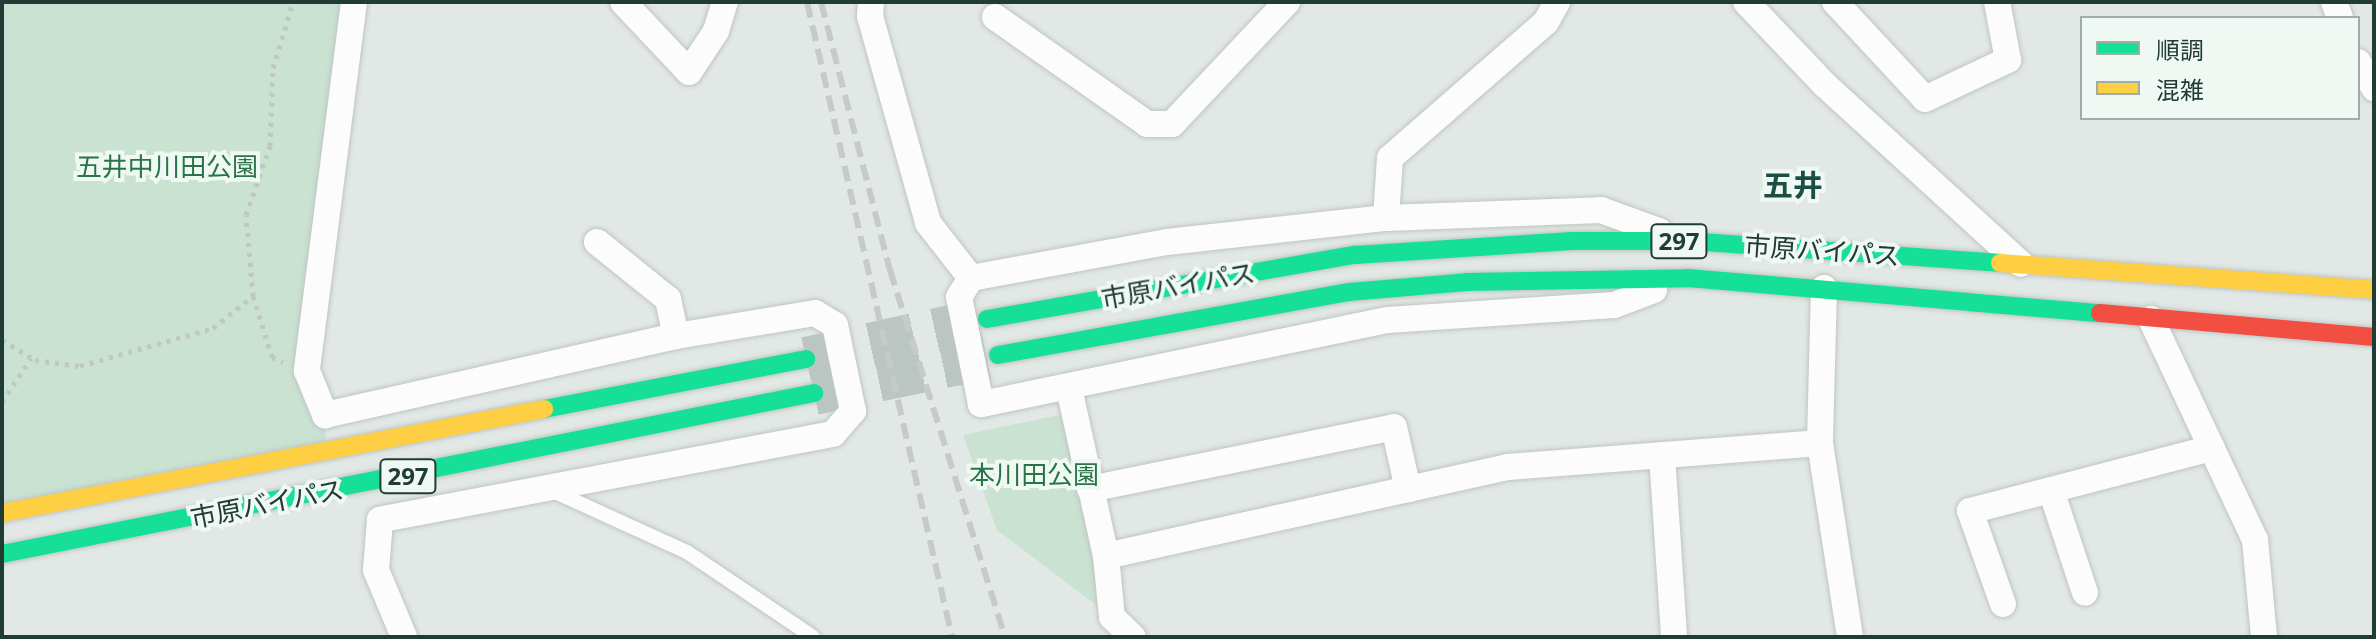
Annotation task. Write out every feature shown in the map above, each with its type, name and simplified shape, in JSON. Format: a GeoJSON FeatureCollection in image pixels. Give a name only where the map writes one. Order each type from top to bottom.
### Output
{"type":"FeatureCollection","features":[{"type":"Feature","properties":{"kind":"highway","name":"市原バイパス"},"geometry":{"type":"LineString","coordinates":[[987,319],[1355,255],[1477,243],[1688,241],[2374,290]]}},
{"type":"Feature","properties":{"kind":"highway","name":"市原バイパス"},"geometry":{"type":"LineString","coordinates":[[998,355],[1349,292],[1467,282],[1688,278],[2374,337]]}},
{"type":"Feature","properties":{"kind":"highway","name":"市原バイパス"},"geometry":{"type":"LineString","coordinates":[[2,513],[806,359]]}},
{"type":"Feature","properties":{"kind":"highway","name":"市原バイパス"},"geometry":{"type":"LineString","coordinates":[[2,554],[814,393]]}},
{"type":"Feature","properties":{"kind":"street"},"geometry":{"type":"LineString","coordinates":[[354,2],[307,371],[325,415],[676,336],[815,313],[835,325],[853,411],[833,434],[380,520],[376,570],[404,637]]}},
{"type":"Feature","properties":{"kind":"street"},"geometry":{"type":"LineString","coordinates":[[623,2],[689,72],[716,31],[725,2]]}},
{"type":"Feature","properties":{"kind":"street"},"geometry":{"type":"LineString","coordinates":[[871,2],[870,16],[928,223],[971,278]]}},
{"type":"Feature","properties":{"kind":"street"},"geometry":{"type":"LineString","coordinates":[[995,17],[1147,124],[1172,124],[1287,2]]}},
{"type":"Feature","properties":{"kind":"street"},"geometry":{"type":"LineString","coordinates":[[1386,218],[1390,158],[1546,22],[1557,2]]}},
{"type":"Feature","properties":{"kind":"street"},"geometry":{"type":"LineString","coordinates":[[1746,2],[1825,85],[2021,264]]}},
{"type":"Feature","properties":{"kind":"street"},"geometry":{"type":"LineString","coordinates":[[1835,2],[1925,99],[2008,60],[1997,2]]}},
{"type":"Feature","properties":{"kind":"street"},"geometry":{"type":"LineString","coordinates":[[2360,65],[2374,88]]}},
{"type":"Feature","properties":{"kind":"street"},"geometry":{"type":"LineString","coordinates":[[1688,241],[1601,210],[1386,218],[1167,242],[971,278],[959,297],[981,404],[1387,320],[1614,305],[1688,278]]}},
{"type":"Feature","properties":{"kind":"street"},"geometry":{"type":"LineString","coordinates":[[597,242],[668,299],[676,336]]}},
{"type":"Feature","properties":{"kind":"street"},"geometry":{"type":"LineString","coordinates":[[1824,288],[1820,443],[1850,637]]}},
{"type":"Feature","properties":{"kind":"street"},"geometry":{"type":"LineString","coordinates":[[2151,319],[2255,540],[2264,637]]}},
{"type":"Feature","properties":{"kind":"street"},"geometry":{"type":"LineString","coordinates":[[1069,388],[1106,556],[1112,617],[1133,637]]}},
{"type":"Feature","properties":{"kind":"street"},"geometry":{"type":"LineString","coordinates":[[1090,489],[1394,427],[1408,489]]}},
{"type":"Feature","properties":{"kind":"street"},"geometry":{"type":"LineString","coordinates":[[1106,556],[1508,467],[1820,443]]}},
{"type":"Feature","properties":{"kind":"street"},"geometry":{"type":"LineString","coordinates":[[2003,604],[1970,511],[2212,448]]}},
{"type":"Feature","properties":{"kind":"street"},"geometry":{"type":"LineString","coordinates":[[1662,455],[1674,637]]}},
{"type":"Feature","properties":{"kind":"street"},"geometry":{"type":"LineString","coordinates":[[2051,490],[2085,593]]}},
{"type":"Feature","properties":{"kind":"lane"},"geometry":{"type":"LineString","coordinates":[[549,489],[687,552],[813,637]]}},
{"type":"Feature","properties":{"kind":"path"},"geometry":{"type":"LineString","coordinates":[[293,2],[273,68],[270,146],[246,215],[253,296],[272,357],[307,371]]}},
{"type":"Feature","properties":{"kind":"path"},"geometry":{"type":"LineString","coordinates":[[2,340],[31,358],[80,366],[213,328],[253,296]]}},
{"type":"Feature","properties":{"kind":"path"},"geometry":{"type":"LineString","coordinates":[[2,402],[31,358]]}},
{"type":"Feature","properties":{"kind":"green space","name":"五井中川田公園"},"geometry":{"type":"Polygon","coordinates":[[[2,2],[354,2],[307,371],[325,415],[326,451],[2,513],[2,2]]]}},
{"type":"Feature","properties":{"kind":"green space","name":"本川田公園"},"geometry":{"type":"Polygon","coordinates":[[[1074,412],[1112,617],[997,530],[963,435],[1074,412]]]}},
{"type":"Feature","properties":{"kind":"tunnel"},"geometry":{"type":"LineString","coordinates":[[806,359],[987,319]]}},
{"type":"Feature","properties":{"kind":"tunnel"},"geometry":{"type":"LineString","coordinates":[[814,393],[998,355]]}},
{"type":"Feature","properties":{"kind":"railway"},"geometry":{"type":"LineString","coordinates":[[807,2],[952,637]]}},
{"type":"Feature","properties":{"kind":"railway"},"geometry":{"type":"LineString","coordinates":[[821,2],[890,270],[1005,637]]}},
{"type":"Feature","properties":{"kind":"traffic: fast"},"geometry":{"type":"LineString","coordinates":[[987,319],[1355,255],[1572,241],[1688,241],[2000,263]]}},
{"type":"Feature","properties":{"kind":"traffic: fast"},"geometry":{"type":"LineString","coordinates":[[998,355],[1349,292],[1467,282],[1688,278],[2100,313]]}},
{"type":"Feature","properties":{"kind":"traffic: fast"},"geometry":{"type":"LineString","coordinates":[[544,409],[806,359]]}},
{"type":"Feature","properties":{"kind":"traffic: fast"},"geometry":{"type":"LineString","coordinates":[[2,554],[814,393]]}},
{"type":"Feature","properties":{"kind":"traffic: slow"},"geometry":{"type":"LineString","coordinates":[[2000,263],[2374,290]]}},
{"type":"Feature","properties":{"kind":"traffic: slow"},"geometry":{"type":"LineString","coordinates":[[2,513],[544,409]]}},
{"type":"Feature","properties":{"kind":"traffic: jam"},"geometry":{"type":"LineString","coordinates":[[2100,313],[2374,337]]}},
{"type":"Feature","properties":{"kind":"district","name":"五井"},"geometry":{"type":"Point","coordinates":[1793,185]}}]}
